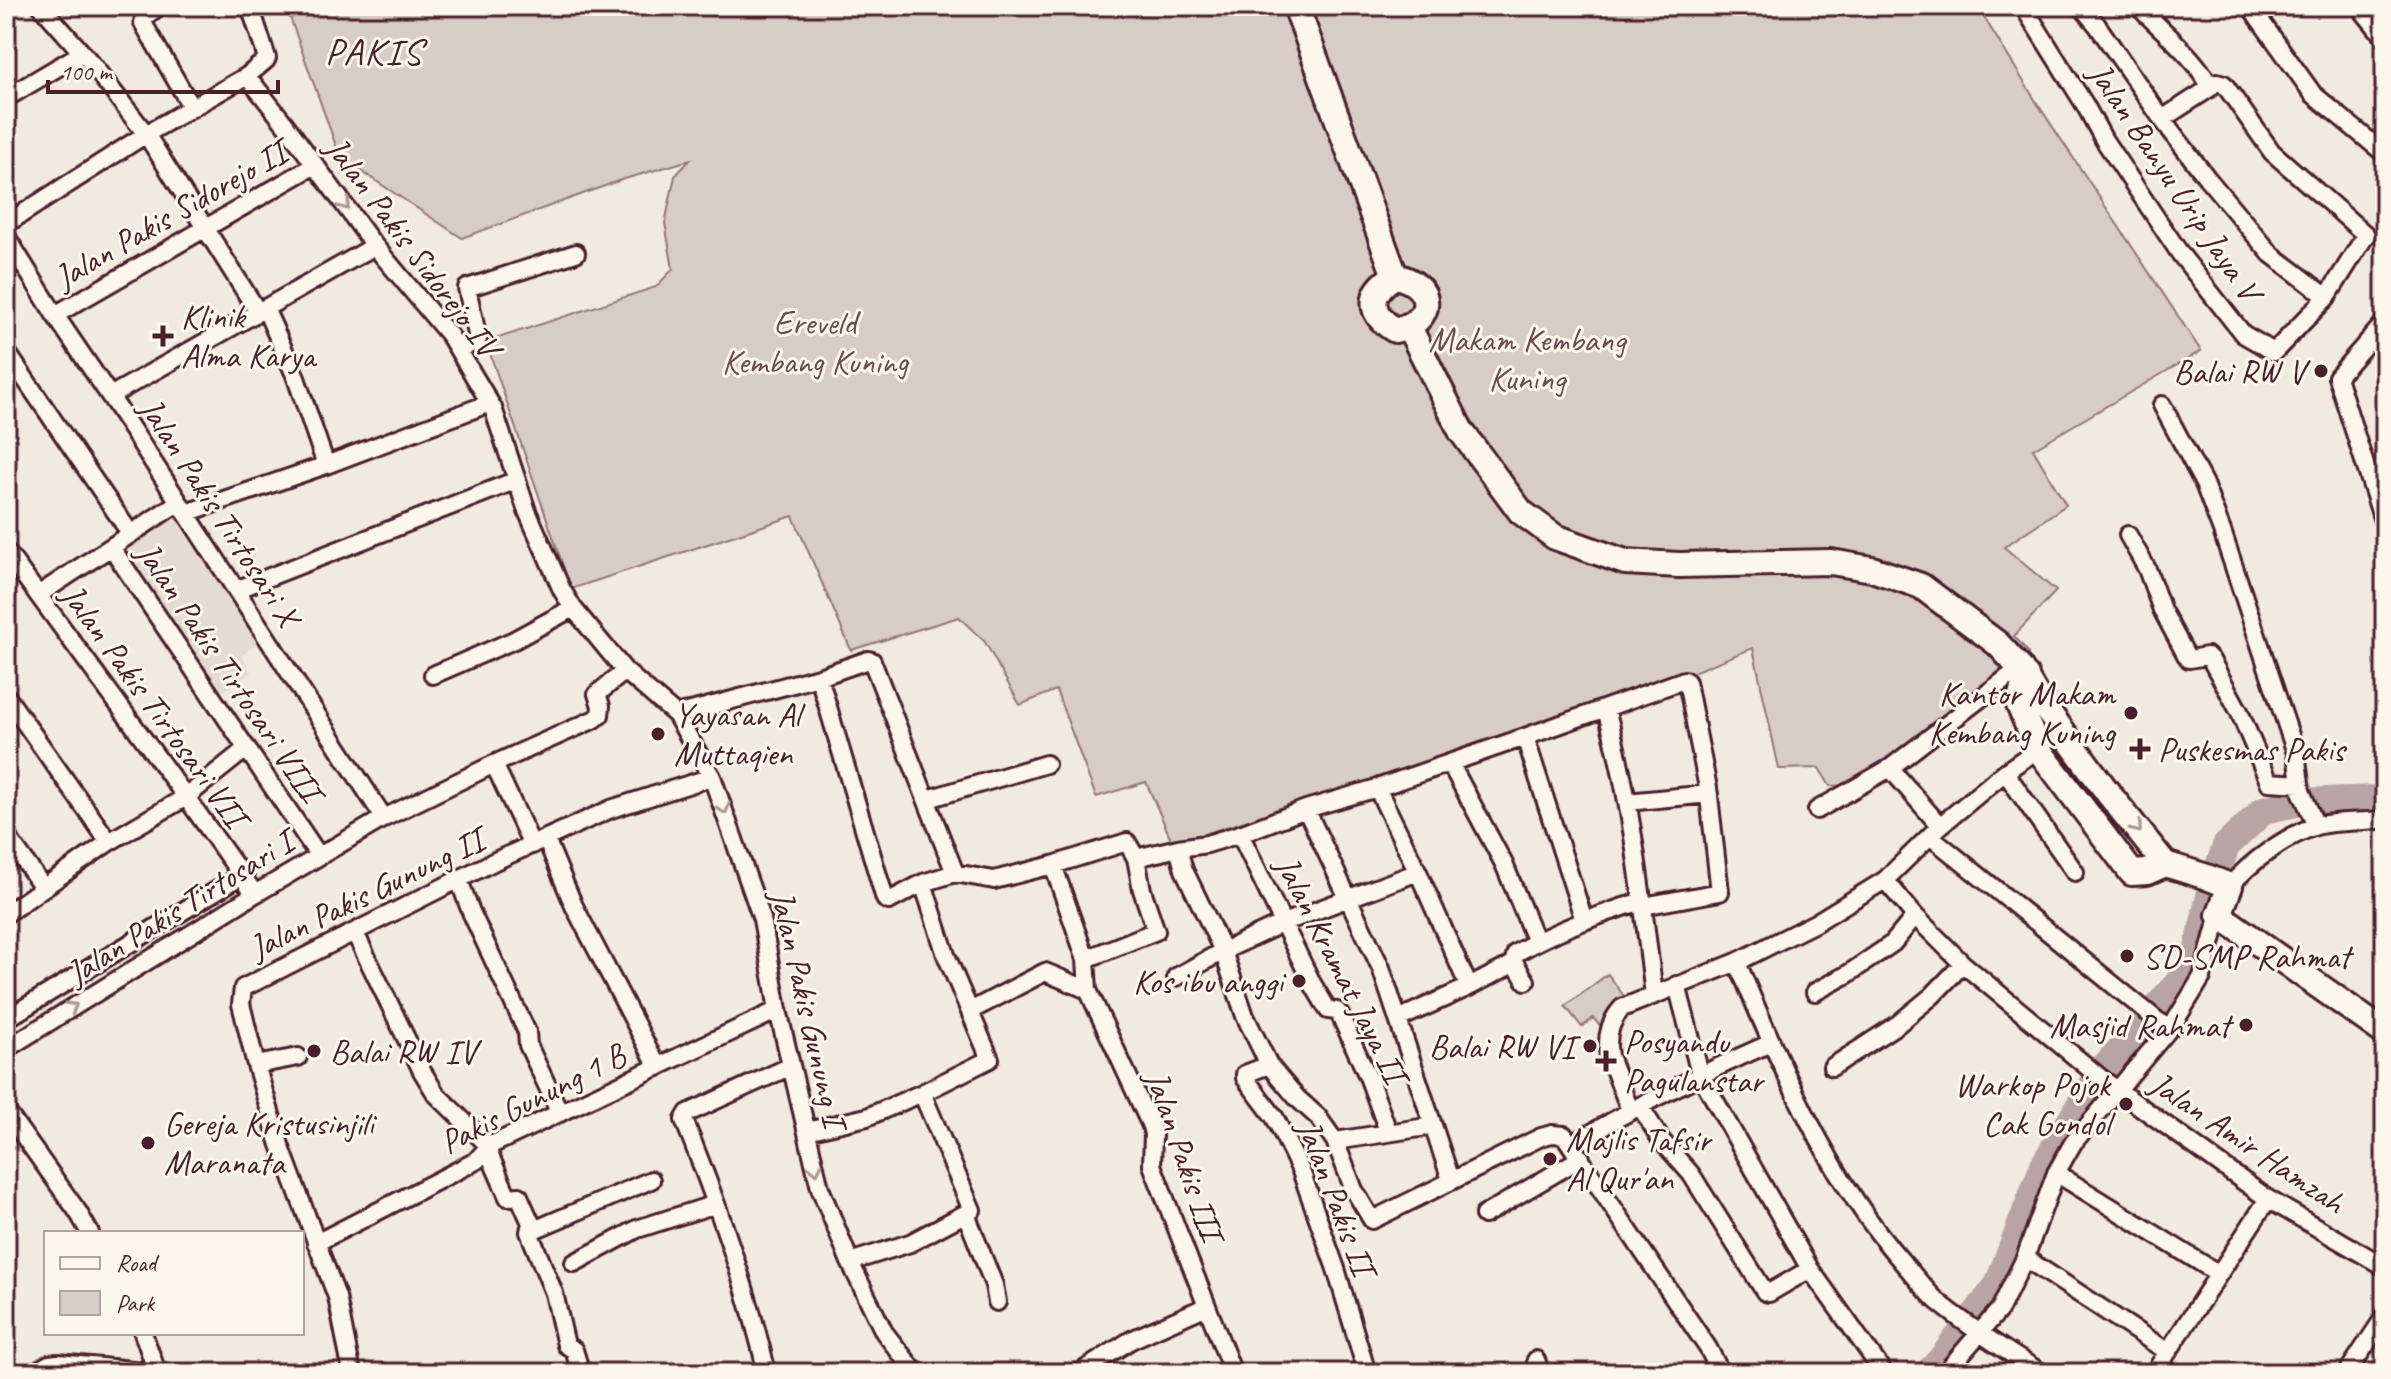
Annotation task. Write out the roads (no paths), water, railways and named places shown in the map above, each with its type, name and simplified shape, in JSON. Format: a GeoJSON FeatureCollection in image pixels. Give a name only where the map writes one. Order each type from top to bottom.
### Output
{"type":"FeatureCollection","features":[{"type":"Feature","properties":{"kind":"street"},"geometry":{"type":"LineString","coordinates":[[41,6],[146,134],[262,310],[295,375],[326,465]]}},
{"type":"Feature","properties":{"kind":"street"},"geometry":{"type":"LineString","coordinates":[[160,6],[145,16],[143,23],[192,108]]}},
{"type":"Feature","properties":{"kind":"street"},"geometry":{"type":"LineString","coordinates":[[6,224],[146,134],[247,76],[267,58],[250,6]]}},
{"type":"Feature","properties":{"kind":"street"},"geometry":{"type":"LineString","coordinates":[[1296,6],[1395,276],[1417,284],[1424,295],[1425,308],[1420,320],[1409,327],[1395,330],[1381,320],[1375,311],[1374,301],[1377,291],[1395,276]]}},
{"type":"Feature","properties":{"kind":"street","name":"Jalan Banyu Urip Jaya V"},"geometry":{"type":"LineString","coordinates":[[2023,6],[2104,140],[2181,255],[2243,334],[2276,351],[2327,297]]}},
{"type":"Feature","properties":{"kind":"street"},"geometry":{"type":"LineString","coordinates":[[2081,6],[2207,178],[2271,254],[2327,297],[2366,235],[2272,152],[2224,84],[2217,82],[2209,85]]}},
{"type":"Feature","properties":{"kind":"street"},"geometry":{"type":"LineString","coordinates":[[2138,6],[2190,59],[2209,85],[2209,90],[2162,119]]}},
{"type":"Feature","properties":{"kind":"street"},"geometry":{"type":"LineString","coordinates":[[2250,6],[2313,94],[2385,154]]}},
{"type":"Feature","properties":{"kind":"street"},"geometry":{"type":"LineString","coordinates":[[2359,6],[2385,38]]}},
{"type":"Feature","properties":{"kind":"street"},"geometry":{"type":"LineString","coordinates":[[6,98],[82,53]]}},
{"type":"Feature","properties":{"kind":"street","name":"Jalan Pakis Sidorejo IV"},"geometry":{"type":"LineString","coordinates":[[247,76],[373,244],[450,336],[490,403],[527,511],[554,574],[573,608],[625,671]]}},
{"type":"Feature","properties":{"kind":"street","name":"Jalan Pakis Sidorejo II"},"geometry":{"type":"LineString","coordinates":[[55,315],[315,165]]}},
{"type":"Feature","properties":{"kind":"street","name":"Jalan Pakis Tirtosari X"},"geometry":{"type":"LineString","coordinates":[[6,236],[384,818]]}},
{"type":"Feature","properties":{"kind":"street"},"geometry":{"type":"LineString","coordinates":[[110,396],[366,251],[373,244]]}},
{"type":"Feature","properties":{"kind":"street"},"geometry":{"type":"LineString","coordinates":[[458,349],[478,339],[466,289],[576,253]]}},
{"type":"Feature","properties":{"kind":"street"},"geometry":{"type":"LineString","coordinates":[[2385,322],[2337,377],[2385,527]]}},
{"type":"Feature","properties":{"kind":"street"},"geometry":{"type":"LineString","coordinates":[[1409,327],[1461,431],[1521,512],[1555,537],[1625,562],[1694,565],[1831,562],[1872,569],[1921,586],[1998,644],[2027,679],[2108,793],[2165,864],[2218,881],[2244,870],[2283,842],[2316,826],[2385,819]]}},
{"type":"Feature","properties":{"kind":"street"},"geometry":{"type":"LineString","coordinates":[[2371,339],[2385,353]]}},
{"type":"Feature","properties":{"kind":"street"},"geometry":{"type":"LineString","coordinates":[[6,351],[130,533]]}},
{"type":"Feature","properties":{"kind":"street","name":"Jalan Pakis Tirtosari VIII"},"geometry":{"type":"LineString","coordinates":[[319,856],[111,547],[130,533],[182,508],[326,465],[490,403]]}},
{"type":"Feature","properties":{"kind":"street"},"geometry":{"type":"LineString","coordinates":[[2162,405],[2204,484],[2222,531],[2296,753],[2300,787],[2316,826]]}},
{"type":"Feature","properties":{"kind":"street"},"geometry":{"type":"LineString","coordinates":[[236,590],[517,480]]}},
{"type":"Feature","properties":{"kind":"street"},"geometry":{"type":"LineString","coordinates":[[2128,535],[2187,657],[2207,656],[2211,660],[2239,711],[2269,782],[2300,787]]}},
{"type":"Feature","properties":{"kind":"street"},"geometry":{"type":"LineString","coordinates":[[38,595],[111,547]]}},
{"type":"Feature","properties":{"kind":"street","name":"Jalan Pakis Tirtosari VII"},"geometry":{"type":"LineString","coordinates":[[6,551],[255,894]]}},
{"type":"Feature","properties":{"kind":"street"},"geometry":{"type":"LineString","coordinates":[[433,675],[514,640],[573,608]]}},
{"type":"Feature","properties":{"kind":"street"},"geometry":{"type":"LineString","coordinates":[[676,715],[872,661],[955,873]]}},
{"type":"Feature","properties":{"kind":"street","name":"Jalan Pakis Tirtosari I"},"geometry":{"type":"LineString","coordinates":[[6,1049],[255,894],[384,818],[595,719],[600,715],[601,706],[597,694],[625,671]]}},
{"type":"Feature","properties":{"kind":"street","name":"Jalan Pakis Gunung I"},"geometry":{"type":"LineString","coordinates":[[625,671],[676,715],[712,777],[762,919],[778,1010],[820,1188],[850,1262],[884,1332],[916,1373]]}},
{"type":"Feature","properties":{"kind":"street"},"geometry":{"type":"LineString","coordinates":[[819,677],[885,899],[892,900],[923,883],[955,873],[994,880],[1127,842],[1136,858],[1142,890],[1156,931],[1086,959]]}},
{"type":"Feature","properties":{"kind":"street"},"geometry":{"type":"LineString","coordinates":[[2027,679],[2019,705],[2038,749],[2129,871],[2140,874],[2165,864]]}},
{"type":"Feature","properties":{"kind":"street"},"geometry":{"type":"LineString","coordinates":[[1817,810],[1890,768],[2027,679]]}},
{"type":"Feature","properties":{"kind":"street"},"geometry":{"type":"LineString","coordinates":[[1136,858],[1240,834],[1686,681],[1709,794],[1720,892],[1643,904],[1584,920],[1536,942],[1516,953],[1514,962],[1526,981]]}},
{"type":"Feature","properties":{"kind":"street"},"geometry":{"type":"LineString","coordinates":[[6,696],[109,842]]}},
{"type":"Feature","properties":{"kind":"street"},"geometry":{"type":"LineString","coordinates":[[1606,709],[1627,802],[1654,995]]}},
{"type":"Feature","properties":{"kind":"street"},"geometry":{"type":"LineString","coordinates":[[1525,737],[1584,920]]}},
{"type":"Feature","properties":{"kind":"street"},"geometry":{"type":"LineString","coordinates":[[6,914],[109,842],[186,797],[247,748]]}},
{"type":"Feature","properties":{"kind":"street"},"geometry":{"type":"LineString","coordinates":[[1810,1269],[1769,1293],[1765,1292],[1691,1174],[1635,1108],[1609,1056],[1607,1037],[1612,1020],[1622,1008],[1737,962],[1815,923],[1885,880],[1935,831],[2005,772],[2038,749]]}},
{"type":"Feature","properties":{"kind":"street"},"geometry":{"type":"LineString","coordinates":[[1450,763],[1504,864],[1536,942]]}},
{"type":"Feature","properties":{"kind":"street"},"geometry":{"type":"LineString","coordinates":[[494,764],[574,906],[658,1067]]}},
{"type":"Feature","properties":{"kind":"street"},"geometry":{"type":"LineString","coordinates":[[928,799],[1046,764]]}},
{"type":"Feature","properties":{"kind":"street"},"geometry":{"type":"LineString","coordinates":[[1890,768],[1935,831],[2164,1025]]}},
{"type":"Feature","properties":{"kind":"street"},"geometry":{"type":"LineString","coordinates":[[2005,772],[2075,872]]}},
{"type":"Feature","properties":{"kind":"street","name":"Jalan Pakis Gunung II"},"geometry":{"type":"LineString","coordinates":[[352,1373],[337,1297],[280,1145],[256,1065],[241,1004],[243,988],[459,880],[611,809],[712,777]]}},
{"type":"Feature","properties":{"kind":"street"},"geometry":{"type":"LineString","coordinates":[[1377,788],[1469,987]]}},
{"type":"Feature","properties":{"kind":"street"},"geometry":{"type":"LineString","coordinates":[[2086,811],[2108,793]]}},
{"type":"Feature","properties":{"kind":"street"},"geometry":{"type":"LineString","coordinates":[[1627,802],[1709,794]]}},
{"type":"Feature","properties":{"kind":"street"},"geometry":{"type":"LineString","coordinates":[[1306,809],[1381,968],[1451,1180]]}},
{"type":"Feature","properties":{"kind":"street","name":"Jalan Kramat Jaya II"},"geometry":{"type":"LineString","coordinates":[[1240,834],[1312,983],[1326,1008],[1340,1015],[1388,1131]]}},
{"type":"Feature","properties":{"kind":"street"},"geometry":{"type":"LineString","coordinates":[[6,835],[43,887]]}},
{"type":"Feature","properties":{"kind":"street"},"geometry":{"type":"LineString","coordinates":[[1178,848],[1184,870],[1223,951],[1245,1016],[1269,1065],[1318,1117],[1335,1141],[1354,1190],[1372,1220],[1541,1137],[1564,1135],[1699,1335],[1721,1373]]}},
{"type":"Feature","properties":{"kind":"street","name":"Jalan Pakis III"},"geometry":{"type":"LineString","coordinates":[[1053,865],[1086,959],[1088,990],[1151,1126],[1152,1165],[1233,1373]]}},
{"type":"Feature","properties":{"kind":"street"},"geometry":{"type":"LineString","coordinates":[[1176,977],[1283,923],[1418,872]]}},
{"type":"Feature","properties":{"kind":"street","name":"Jalan Pakis Tirtosari I"},"geometry":{"type":"LineString","coordinates":[[6,1019],[242,875]]}},
{"type":"Feature","properties":{"kind":"street"},"geometry":{"type":"LineString","coordinates":[[459,880],[560,1113]]}},
{"type":"Feature","properties":{"kind":"street","name":"Jalan Amir Hamzah"},"geometry":{"type":"LineString","coordinates":[[1885,880],[1915,916],[1963,964],[2102,1079],[2268,1199],[2385,1267]]}},
{"type":"Feature","properties":{"kind":"street"},"geometry":{"type":"LineString","coordinates":[[1945,1373],[1971,1327],[2000,1309],[2025,1258],[2056,1173],[2073,1143],[2119,1089],[2202,977],[2219,915],[2218,881]]}},
{"type":"Feature","properties":{"kind":"street"},"geometry":{"type":"LineString","coordinates":[[807,1131],[867,1117],[990,1059],[946,955],[923,883]]}},
{"type":"Feature","properties":{"kind":"street"},"geometry":{"type":"LineString","coordinates":[[2219,915],[2385,1033]]}},
{"type":"Feature","properties":{"kind":"street"},"geometry":{"type":"LineString","coordinates":[[1815,992],[1893,943],[1915,916]]}},
{"type":"Feature","properties":{"kind":"street"},"geometry":{"type":"LineString","coordinates":[[355,933],[429,1082],[488,1148],[508,1197],[520,1197],[531,1223],[529,1232],[554,1293],[566,1345],[574,1350],[581,1373]]}},
{"type":"Feature","properties":{"kind":"street"},"geometry":{"type":"LineString","coordinates":[[1398,1019],[1469,987],[1514,962]]}},
{"type":"Feature","properties":{"kind":"street"},"geometry":{"type":"LineString","coordinates":[[1737,962],[1771,1043],[1835,1167],[1883,1240],[1935,1299],[1971,1327],[2042,1373]]}},
{"type":"Feature","properties":{"kind":"street"},"geometry":{"type":"LineString","coordinates":[[1832,1067],[1898,1024],[1932,996],[1963,964]]}},
{"type":"Feature","properties":{"kind":"street"},"geometry":{"type":"LineString","coordinates":[[970,1011],[1045,972],[1088,990]]}},
{"type":"Feature","properties":{"kind":"street"},"geometry":{"type":"LineString","coordinates":[[1677,985],[1700,1074],[1810,1269],[1884,1373]]}},
{"type":"Feature","properties":{"kind":"street","name":"Pakis Gunung 1 B"},"geometry":{"type":"LineString","coordinates":[[316,1243],[476,1161],[488,1148],[778,1010]]}},
{"type":"Feature","properties":{"kind":"street"},"geometry":{"type":"LineString","coordinates":[[1484,1215],[1635,1108],[1700,1074],[1771,1043]]}},
{"type":"Feature","properties":{"kind":"street"},"geometry":{"type":"LineString","coordinates":[[256,1065],[298,1057]]}},
{"type":"Feature","properties":{"kind":"street","name":"Jalan Pakis II"},"geometry":{"type":"LineString","coordinates":[[1269,1065],[1244,1076],[1275,1118],[1301,1171],[1336,1269],[1367,1373]]}},
{"type":"Feature","properties":{"kind":"street"},"geometry":{"type":"LineString","coordinates":[[767,1373],[753,1313],[684,1120],[685,1116],[791,1066]]}},
{"type":"Feature","properties":{"kind":"street"},"geometry":{"type":"LineString","coordinates":[[850,1262],[910,1243],[971,1211],[972,1206],[922,1093]]}},
{"type":"Feature","properties":{"kind":"street"},"geometry":{"type":"LineString","coordinates":[[6,1111],[89,1231]]}},
{"type":"Feature","properties":{"kind":"street","name":"Jalan Kramat Jaya II"},"geometry":{"type":"LineString","coordinates":[[1335,1141],[1433,1126]]}},
{"type":"Feature","properties":{"kind":"street"},"geometry":{"type":"LineString","coordinates":[[2056,1173],[2219,1274]]}},
{"type":"Feature","properties":{"kind":"street"},"geometry":{"type":"LineString","coordinates":[[529,1232],[651,1180]]}},
{"type":"Feature","properties":{"kind":"street"},"geometry":{"type":"LineString","coordinates":[[2154,1373],[2268,1199]]}},
{"type":"Feature","properties":{"kind":"street"},"geometry":{"type":"LineString","coordinates":[[574,1263],[637,1229],[716,1204]]}},
{"type":"Feature","properties":{"kind":"street"},"geometry":{"type":"LineString","coordinates":[[966,1214],[994,1285],[997,1302]]}},
{"type":"Feature","properties":{"kind":"street"},"geometry":{"type":"LineString","coordinates":[[2025,1258],[2168,1352]]}},
{"type":"Feature","properties":{"kind":"street"},"geometry":{"type":"LineString","coordinates":[[1079,1373],[1131,1340],[1207,1306]]}},
{"type":"Feature","properties":{"kind":"street"},"geometry":{"type":"LineString","coordinates":[[2347,1373],[2385,1316]]}},
{"type":"Feature","properties":{"kind":"street"},"geometry":{"type":"LineString","coordinates":[[143,1335],[150,1372]]}},
{"type":"Feature","properties":{"kind":"street"},"geometry":{"type":"LineString","coordinates":[[33,1373],[49,1364],[58,1363],[165,1373]]}},
{"type":"Feature","properties":{"kind":"waterway"},"geometry":{"type":"LineString","coordinates":[[1928,1373],[1998,1285],[2044,1165],[2100,1072],[2195,962],[2212,887],[2226,846],[2264,810],[2300,802],[2385,796]]}},
{"type":"Feature","properties":{"kind":"place","name":"Klinik Alma Karya"},"geometry":{"type":"Point","coordinates":[163,336]}},
{"type":"Feature","properties":{"kind":"place","name":"Balai RW V"},"geometry":{"type":"Point","coordinates":[2321,371]}},
{"type":"Feature","properties":{"kind":"place","name":"Kantor Makam Kembang Kuning"},"geometry":{"type":"Point","coordinates":[2131,713]}},
{"type":"Feature","properties":{"kind":"place","name":"Yayasan Al Muttaqien"},"geometry":{"type":"Point","coordinates":[658,734]}},
{"type":"Feature","properties":{"kind":"place","name":"Puskesmas Pakis"},"geometry":{"type":"Point","coordinates":[2140,749]}},
{"type":"Feature","properties":{"kind":"place","name":"SD-SMP Rahmat"},"geometry":{"type":"Point","coordinates":[2127,956]}},
{"type":"Feature","properties":{"kind":"place","name":"Kos ibu anggi"},"geometry":{"type":"Point","coordinates":[1299,981]}},
{"type":"Feature","properties":{"kind":"place","name":"Masjid Rahmat"},"geometry":{"type":"Point","coordinates":[2246,1025]}},
{"type":"Feature","properties":{"kind":"place","name":"Balai RW VI"},"geometry":{"type":"Point","coordinates":[1590,1046]}},
{"type":"Feature","properties":{"kind":"place","name":"Balai RW IV"},"geometry":{"type":"Point","coordinates":[314,1051]}},
{"type":"Feature","properties":{"kind":"place","name":"Posyandu Pagulanstar"},"geometry":{"type":"Point","coordinates":[1606,1061]}},
{"type":"Feature","properties":{"kind":"place","name":"Warkop Pojok Cak Gondol"},"geometry":{"type":"Point","coordinates":[2126,1104]}},
{"type":"Feature","properties":{"kind":"place","name":"Gereja Kristusinjili Maranata"},"geometry":{"type":"Point","coordinates":[148,1143]}},
{"type":"Feature","properties":{"kind":"place","name":"Majlis Tafsir Al Qur'an"},"geometry":{"type":"Point","coordinates":[1550,1159]}},
{"type":"Feature","properties":{"kind":"district","name":"PAKIS"},"geometry":{"type":"Point","coordinates":[374,51]}},
{"type":"Feature","properties":{"kind":"park label","name":"Ereveld Kembang Kuning"},"geometry":{"type":"Point","coordinates":[815,342]}},
{"type":"Feature","properties":{"kind":"park label","name":"Makam Kembang Kuning"},"geometry":{"type":"Point","coordinates":[1527,358]}}]}
